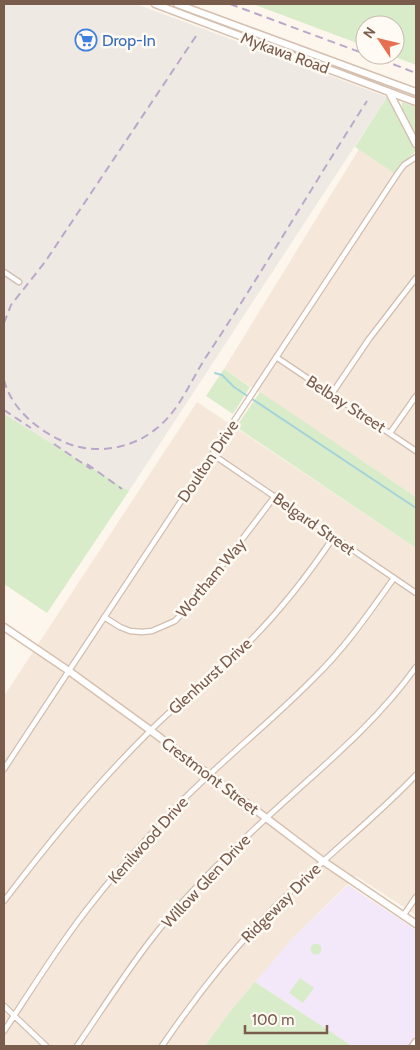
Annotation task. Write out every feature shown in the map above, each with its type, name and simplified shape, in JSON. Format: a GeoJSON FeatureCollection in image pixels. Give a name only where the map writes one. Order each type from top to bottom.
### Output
{"type":"FeatureCollection","features":[{"type":"Feature","properties":{"kind":"street","name":"Mykawa Road"},"geometry":{"type":"LineString","coordinates":[[156,4],[416,102]]}},
{"type":"Feature","properties":{"kind":"street","name":"Mykawa Road"},"geometry":{"type":"LineString","coordinates":[[177,4],[416,92]]}},
{"type":"Feature","properties":{"kind":"street"},"geometry":{"type":"LineString","coordinates":[[389,92],[416,144]]}},
{"type":"Feature","properties":{"kind":"street"},"geometry":{"type":"LineString","coordinates":[[397,109],[403,97],[416,92]]}},
{"type":"Feature","properties":{"kind":"street","name":"Doulton Drive"},"geometry":{"type":"LineString","coordinates":[[4,769],[398,173],[416,157]]}},
{"type":"Feature","properties":{"kind":"street"},"geometry":{"type":"LineString","coordinates":[[4,272],[19,282]]}},
{"type":"Feature","properties":{"kind":"street"},"geometry":{"type":"LineString","coordinates":[[331,395],[369,339],[416,278]]}},
{"type":"Feature","properties":{"kind":"street","name":"Belbay Street"},"geometry":{"type":"LineString","coordinates":[[276,358],[416,451]]}},
{"type":"Feature","properties":{"kind":"street"},"geometry":{"type":"LineString","coordinates":[[390,433],[416,396]]}},
{"type":"Feature","properties":{"kind":"street","name":"Belgard Street"},"geometry":{"type":"LineString","coordinates":[[212,454],[416,593]]}},
{"type":"Feature","properties":{"kind":"street","name":"Wortham Way"},"geometry":{"type":"LineString","coordinates":[[104,617],[130,631],[142,632],[152,631],[175,621],[205,588],[275,496]]}},
{"type":"Feature","properties":{"kind":"street","name":"Glenhurst Drive"},"geometry":{"type":"LineString","coordinates":[[4,901],[38,855],[77,808],[150,730],[258,633],[298,587],[333,538]]}},
{"type":"Feature","properties":{"kind":"street","name":"Kenilwood Drive"},"geometry":{"type":"LineString","coordinates":[[4,1031],[58,949],[96,898],[143,843],[208,775],[269,722],[316,677],[357,629],[394,578]]}},
{"type":"Feature","properties":{"kind":"street","name":"Crestmont Street"},"geometry":{"type":"LineString","coordinates":[[4,627],[69,671],[150,730],[323,862],[416,924]]}},
{"type":"Feature","properties":{"kind":"street","name":"Willow Glen Drive"},"geometry":{"type":"LineString","coordinates":[[77,1046],[151,940],[197,888],[265,818],[353,739],[416,667]]}},
{"type":"Feature","properties":{"kind":"street","name":"Ridgeway Drive"},"geometry":{"type":"LineString","coordinates":[[162,1046],[208,982],[249,933],[287,895],[375,816],[416,774]]}},
{"type":"Feature","properties":{"kind":"street"},"geometry":{"type":"LineString","coordinates":[[403,916],[416,896]]}},
{"type":"Feature","properties":{"kind":"street"},"geometry":{"type":"LineString","coordinates":[[4,1006],[46,1046]]}},
{"type":"Feature","properties":{"kind":"street"},"geometry":{"type":"LineString","coordinates":[[413,1046],[416,1042]]}},
{"type":"Feature","properties":{"kind":"shaded area"},"geometry":{"type":"Polygon","coordinates":[[[4,4],[136,4],[387,97],[129,491],[4,414],[4,4]]]}},
{"type":"Feature","properties":{"kind":"shaded area"},"geometry":{"type":"Polygon","coordinates":[[[359,149],[399,176],[416,160],[416,497],[224,369],[359,149]]]}},
{"type":"Feature","properties":{"kind":"shaded area"},"geometry":{"type":"Polygon","coordinates":[[[197,402],[416,548],[416,915],[356,876],[294,937],[228,1014],[205,1046],[4,1046],[4,696],[197,402]]]}},
{"type":"Feature","properties":{"kind":"shaded area"},"geometry":{"type":"Polygon","coordinates":[[[348,885],[416,930],[416,1037],[410,1046],[352,1046],[255,982],[294,937],[348,885]]]}},
{"type":"Feature","properties":{"kind":"green space"},"geometry":{"type":"Polygon","coordinates":[[[253,4],[416,4],[416,65],[405,61],[405,15],[355,15],[355,42],[253,4]]]}},
{"type":"Feature","properties":{"kind":"green space"},"geometry":{"type":"Polygon","coordinates":[[[387,97],[416,150],[394,173],[355,147],[387,97]]]}},
{"type":"Feature","properties":{"kind":"green space"},"geometry":{"type":"Polygon","coordinates":[[[402,102],[416,107],[416,137],[402,110],[402,102]]]}},
{"type":"Feature","properties":{"kind":"green space"},"geometry":{"type":"Polygon","coordinates":[[[224,369],[250,387],[233,414],[206,396],[224,369]]]}},
{"type":"Feature","properties":{"kind":"green space"},"geometry":{"type":"Polygon","coordinates":[[[260,392],[416,497],[416,548],[236,427],[260,392]]]}},
{"type":"Feature","properties":{"kind":"green space"},"geometry":{"type":"Polygon","coordinates":[[[4,414],[129,491],[47,613],[4,584],[4,414]]]}},
{"type":"Feature","properties":{"kind":"green space"},"geometry":{"type":"Polygon","coordinates":[[[316,943],[322,949],[316,955],[310,949],[316,943]]]}},
{"type":"Feature","properties":{"kind":"green space"},"geometry":{"type":"Polygon","coordinates":[[[300,978],[314,988],[303,1003],[289,993],[300,978]]]}},
{"type":"Feature","properties":{"kind":"green space"},"geometry":{"type":"Polygon","coordinates":[[[255,982],[352,1046],[205,1046],[228,1014],[255,982]]]}},
{"type":"Feature","properties":{"kind":"waterway"},"geometry":{"type":"LineString","coordinates":[[215,373],[222,375],[234,387],[416,508]]}},
{"type":"Feature","properties":{"kind":"railway"},"geometry":{"type":"LineString","coordinates":[[230,4],[355,50]]}},
{"type":"Feature","properties":{"kind":"railway"},"geometry":{"type":"LineString","coordinates":[[4,323],[11,305],[45,262],[198,33]]}},
{"type":"Feature","properties":{"kind":"railway"},"geometry":{"type":"LineString","coordinates":[[395,65],[416,73]]}},
{"type":"Feature","properties":{"kind":"railway"},"geometry":{"type":"LineString","coordinates":[[4,380],[12,399],[32,422],[40,429],[70,444],[96,449],[122,446],[146,436],[157,428],[179,403],[367,101]]}},
{"type":"Feature","properties":{"kind":"railway"},"geometry":{"type":"LineString","coordinates":[[4,410],[31,428]]}},
{"type":"Feature","properties":{"kind":"railway"},"geometry":{"type":"LineString","coordinates":[[54,444],[91,469]]}},
{"type":"Feature","properties":{"kind":"railway"},"geometry":{"type":"LineString","coordinates":[[87,464],[122,489]]}},
{"type":"Feature","properties":{"kind":"place","name":"Drop-In"},"geometry":{"type":"Point","coordinates":[86,40]}}]}
